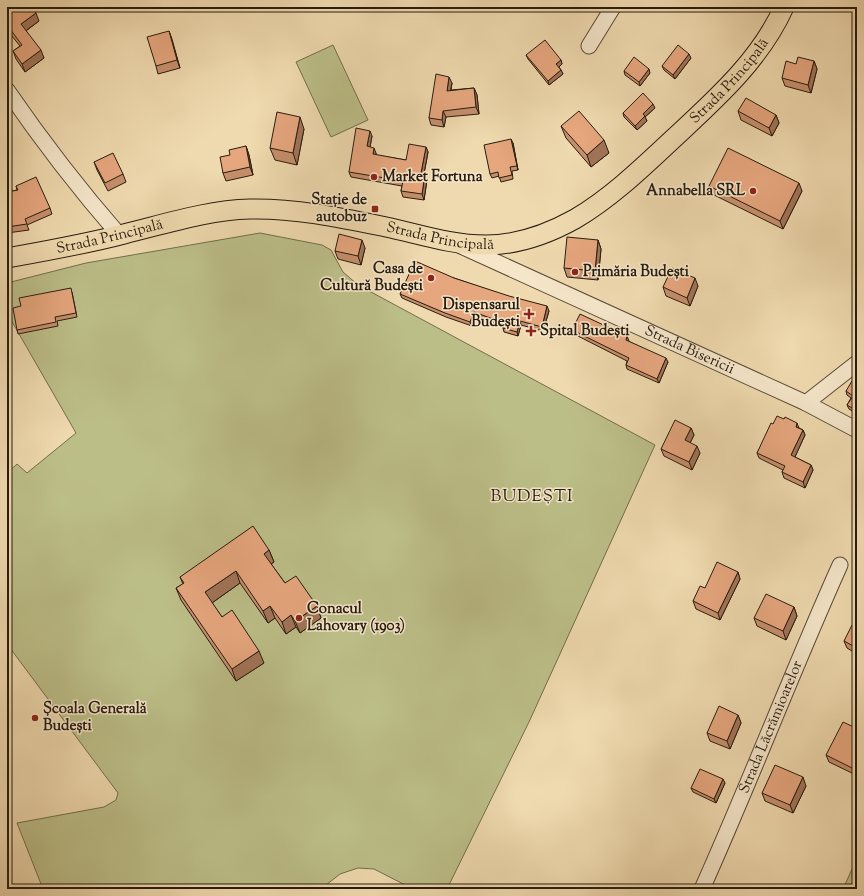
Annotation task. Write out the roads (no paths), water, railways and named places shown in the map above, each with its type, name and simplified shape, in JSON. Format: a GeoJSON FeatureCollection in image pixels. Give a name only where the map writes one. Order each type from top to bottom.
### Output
{"type":"FeatureCollection","features":[{"type":"Feature","properties":{"kind":"main road","name":"Strada Principală"},"geometry":{"type":"LineString","coordinates":[[7,258],[120,236],[230,210],[264,209],[329,216],[455,243],[488,245],[529,239],[560,227],[594,207],[657,155],[731,84],[762,46],[784,7]]}},
{"type":"Feature","properties":{"kind":"street"},"geometry":{"type":"LineString","coordinates":[[589,46],[613,7]]}},
{"type":"Feature","properties":{"kind":"street"},"geometry":{"type":"LineString","coordinates":[[7,90],[41,139],[86,197],[120,236]]}},
{"type":"Feature","properties":{"kind":"street","name":"Strada Bisericii"},"geometry":{"type":"LineString","coordinates":[[455,243],[806,403],[857,430]]}},
{"type":"Feature","properties":{"kind":"street"},"geometry":{"type":"LineString","coordinates":[[806,403],[857,362]]}},
{"type":"Feature","properties":{"kind":"street","name":"Strada Lăcrămioarelor"},"geometry":{"type":"LineString","coordinates":[[702,889],[735,816],[816,618],[840,565]]}},
{"type":"Feature","properties":{"kind":"place","name":"Market Fortuna"},"geometry":{"type":"Point","coordinates":[374,177]}},
{"type":"Feature","properties":{"kind":"place","name":"Annabella SRL"},"geometry":{"type":"Point","coordinates":[753,191]}},
{"type":"Feature","properties":{"kind":"place","name":"Stație de autobuz"},"geometry":{"type":"Point","coordinates":[375,209]}},
{"type":"Feature","properties":{"kind":"place","name":"Primăria Budești"},"geometry":{"type":"Point","coordinates":[575,272]}},
{"type":"Feature","properties":{"kind":"place","name":"Casa de Cultură Budești"},"geometry":{"type":"Point","coordinates":[431,278]}},
{"type":"Feature","properties":{"kind":"place","name":"Dispensarul Budești"},"geometry":{"type":"Point","coordinates":[529,314]}},
{"type":"Feature","properties":{"kind":"place","name":"Spital Budești"},"geometry":{"type":"Point","coordinates":[531,331]}},
{"type":"Feature","properties":{"kind":"place","name":"Conacul Lahovary (1903)"},"geometry":{"type":"Point","coordinates":[299,618]}},
{"type":"Feature","properties":{"kind":"place","name":"Școala Generală Budești"},"geometry":{"type":"Point","coordinates":[35,718]}},
{"type":"Feature","properties":{"kind":"district","name":"BUDEȘTI"},"geometry":{"type":"Point","coordinates":[532,497]}}]}
